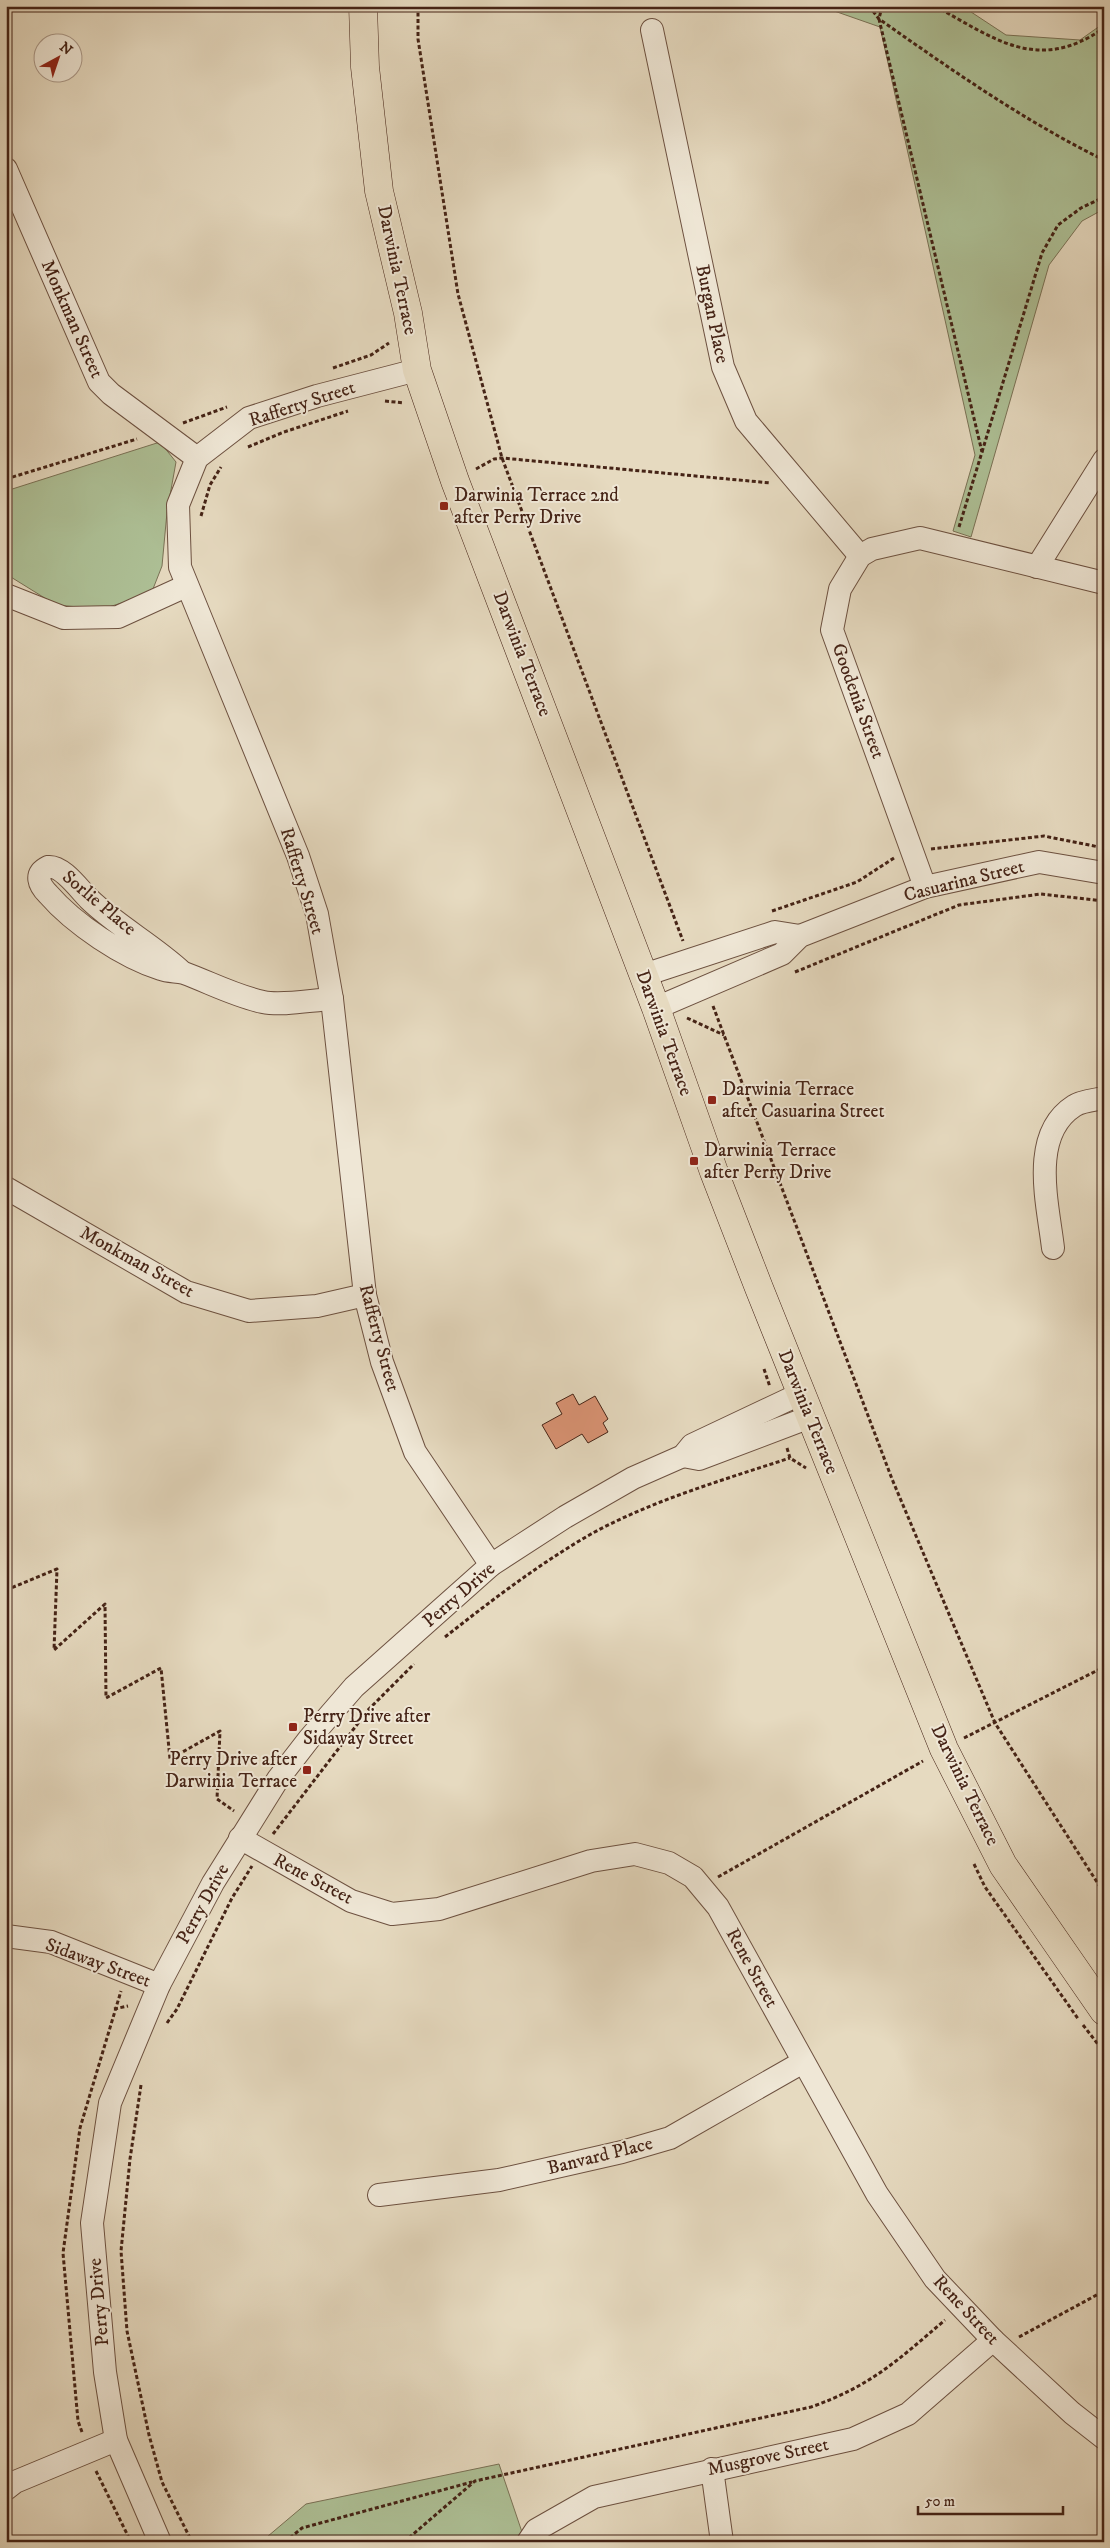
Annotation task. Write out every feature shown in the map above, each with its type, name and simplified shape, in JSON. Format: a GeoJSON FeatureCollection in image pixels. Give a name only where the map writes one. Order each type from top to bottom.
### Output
{"type":"FeatureCollection","features":[{"type":"Feature","properties":{"kind":"main road","name":"Darwinia Terrace"},"geometry":{"type":"LineString","coordinates":[[363,6],[365,67],[380,191],[408,313],[417,370],[455,481],[644,975],[714,1172],[805,1406],[944,1748],[1004,1865],[1104,2011]]}},
{"type":"Feature","properties":{"kind":"street","name":"Burgan Place"},"geometry":{"type":"LineString","coordinates":[[652,30],[723,367],[746,421],[860,556]]}},
{"type":"Feature","properties":{"kind":"street","name":"Monkman Street"},"geometry":{"type":"LineString","coordinates":[[6,169],[95,374],[111,394],[197,458]]}},
{"type":"Feature","properties":{"kind":"street","name":"Rafferty Street"},"geometry":{"type":"LineString","coordinates":[[417,370],[317,396],[249,418],[197,458],[178,505],[180,567],[186,586],[298,856],[317,914],[332,999],[365,1295],[382,1362],[416,1452],[491,1565]]}},
{"type":"Feature","properties":{"kind":"street"},"geometry":{"type":"LineString","coordinates":[[1037,567],[1104,460]]}},
{"type":"Feature","properties":{"kind":"street"},"geometry":{"type":"LineString","coordinates":[[860,556],[872,549],[920,538],[1104,583]]}},
{"type":"Feature","properties":{"kind":"street","name":"Goodenia Street"},"geometry":{"type":"LineString","coordinates":[[860,556],[840,589],[832,630],[926,887]]}},
{"type":"Feature","properties":{"kind":"street"},"geometry":{"type":"LineString","coordinates":[[6,595],[64,618],[118,617],[186,586]]}},
{"type":"Feature","properties":{"kind":"street","name":"Casuarina Street"},"geometry":{"type":"LineString","coordinates":[[656,1008],[782,954],[800,936],[926,887],[1039,862],[1104,873]]}},
{"type":"Feature","properties":{"kind":"street","name":"Sorlie Place"},"geometry":{"type":"LineString","coordinates":[[182,972],[164,955],[90,901],[58,868],[50,866],[41,872],[39,882],[63,910],[92,933],[162,970],[182,972],[223,990],[265,1002],[332,999]]}},
{"type":"Feature","properties":{"kind":"street"},"geometry":{"type":"LineString","coordinates":[[644,975],[775,932],[800,936]]}},
{"type":"Feature","properties":{"kind":"street"},"geometry":{"type":"LineString","coordinates":[[1053,1248],[1046,1186],[1046,1148],[1056,1122],[1075,1105],[1104,1098]]}},
{"type":"Feature","properties":{"kind":"street","name":"Monkman Street"},"geometry":{"type":"LineString","coordinates":[[6,1188],[186,1292],[249,1311],[317,1306],[365,1295]]}},
{"type":"Feature","properties":{"kind":"street","name":"Perry Drive"},"geometry":{"type":"LineString","coordinates":[[160,2542],[116,2440],[105,2372],[92,2223],[110,2103],[159,1986],[213,1883],[278,1779],[309,1738],[354,1687],[491,1565],[565,1517],[634,1478],[683,1456],[699,1459],[805,1406]]}},
{"type":"Feature","properties":{"kind":"street","name":"Rene Street"},"geometry":{"type":"LineString","coordinates":[[240,1838],[350,1901],[392,1914],[439,1910],[591,1861],[635,1854],[669,1863],[693,1877],[718,1907],[802,2062],[877,2194],[936,2279],[993,2340],[1072,2413],[1104,2438]]}},
{"type":"Feature","properties":{"kind":"street","name":"Sidaway Street"},"geometry":{"type":"LineString","coordinates":[[6,1936],[51,1942],[159,1986]]}},
{"type":"Feature","properties":{"kind":"street","name":"Banvard Place"},"geometry":{"type":"LineString","coordinates":[[379,2194],[498,2180],[622,2152],[670,2138],[802,2062]]}},
{"type":"Feature","properties":{"kind":"street","name":"Musgrove Street"},"geometry":{"type":"LineString","coordinates":[[528,2542],[536,2530],[594,2497],[712,2469],[854,2439],[908,2414],[993,2340]]}},
{"type":"Feature","properties":{"kind":"street"},"geometry":{"type":"LineString","coordinates":[[6,2489],[15,2482],[116,2440]]}},
{"type":"Feature","properties":{"kind":"street"},"geometry":{"type":"LineString","coordinates":[[712,2469],[722,2542]]}},
{"type":"Feature","properties":{"kind":"path"},"geometry":{"type":"LineString","coordinates":[[869,6],[880,19],[972,84],[1063,140],[1104,160]]}},
{"type":"Feature","properties":{"kind":"path"},"geometry":{"type":"LineString","coordinates":[[882,6],[880,19],[982,452]]}},
{"type":"Feature","properties":{"kind":"path"},"geometry":{"type":"LineString","coordinates":[[935,6],[1001,43],[1032,52],[1077,44],[1104,28]]}},
{"type":"Feature","properties":{"kind":"path"},"geometry":{"type":"LineString","coordinates":[[953,546],[1042,252],[1058,225],[1081,208],[1104,197]]}},
{"type":"Feature","properties":{"kind":"path"},"geometry":{"type":"LineString","coordinates":[[246,448],[284,432],[356,409]]}},
{"type":"Feature","properties":{"kind":"path"},"geometry":{"type":"LineString","coordinates":[[6,480],[161,431]]}},
{"type":"Feature","properties":{"kind":"path"},"geometry":{"type":"LineString","coordinates":[[455,481],[494,459],[502,458],[799,486]]}},
{"type":"Feature","properties":{"kind":"path"},"geometry":{"type":"LineString","coordinates":[[199,521],[210,485],[227,462]]}},
{"type":"Feature","properties":{"kind":"path"},"geometry":{"type":"LineString","coordinates":[[765,913],[857,882],[894,858],[913,853],[975,843],[1044,836],[1104,848]]}},
{"type":"Feature","properties":{"kind":"path"},"geometry":{"type":"LineString","coordinates":[[786,975],[959,905],[1041,894],[1104,901]]}},
{"type":"Feature","properties":{"kind":"path"},"geometry":{"type":"LineString","coordinates":[[673,944],[692,938]]}},
{"type":"Feature","properties":{"kind":"path"},"geometry":{"type":"LineString","coordinates":[[762,1393],[770,1388]]}},
{"type":"Feature","properties":{"kind":"path"},"geometry":{"type":"LineString","coordinates":[[438,1642],[522,1576],[592,1534],[656,1504],[790,1458]]}},
{"type":"Feature","properties":{"kind":"path"},"geometry":{"type":"LineString","coordinates":[[6,1590],[57,1569],[54,1650],[105,1604],[106,1698],[161,1668],[170,1760],[220,1731],[217,1799],[225,1804]]}},
{"type":"Feature","properties":{"kind":"path"},"geometry":{"type":"LineString","coordinates":[[164,2029],[177,2009],[232,1898],[283,1818],[368,1709],[416,1662]]}},
{"type":"Feature","properties":{"kind":"path"},"geometry":{"type":"LineString","coordinates":[[701,1887],[944,1748],[1104,1667]]}},
{"type":"Feature","properties":{"kind":"path"},"geometry":{"type":"LineString","coordinates":[[229,1819],[240,1803]]}},
{"type":"Feature","properties":{"kind":"path"},"geometry":{"type":"LineString","coordinates":[[127,1973],[114,2010],[80,2128],[63,2253],[78,2420],[99,2479],[131,2542]]}},
{"type":"Feature","properties":{"kind":"path"},"geometry":{"type":"LineString","coordinates":[[141,2084],[130,2159],[121,2252],[127,2331],[149,2435],[162,2482],[192,2542]]}},
{"type":"Feature","properties":{"kind":"path"},"geometry":{"type":"LineString","coordinates":[[993,2340],[1017,2338],[1104,2291]]}},
{"type":"Feature","properties":{"kind":"path"},"geometry":{"type":"LineString","coordinates":[[285,2542],[302,2528],[475,2481],[811,2407],[840,2397],[867,2383],[892,2366],[961,2306]]}},
{"type":"Feature","properties":{"kind":"path"},"geometry":{"type":"LineString","coordinates":[[404,2542],[475,2481]]}},
{"type":"Feature","properties":{"kind":"green space"},"geometry":{"type":"Polygon","coordinates":[[[820,6],[962,6],[1006,35],[1080,40],[1104,23],[1104,209],[1082,221],[1049,265],[971,537],[953,531],[975,455],[880,27],[820,6]]]}},
{"type":"Feature","properties":{"kind":"green space"},"geometry":{"type":"Polygon","coordinates":[[[160,442],[176,462],[167,512],[162,566],[151,594],[102,609],[56,605],[6,574],[6,491],[160,442]]]}},
{"type":"Feature","properties":{"kind":"green space"},"geometry":{"type":"Polygon","coordinates":[[[499,2464],[524,2538],[521,2542],[261,2542],[306,2504],[499,2464]]]}},
{"type":"Feature","properties":{"kind":"building"},"geometry":{"type":"Polygon","coordinates":[[[573,1394],[579,1405],[595,1396],[608,1419],[603,1423],[608,1432],[588,1443],[582,1434],[556,1449],[542,1425],[562,1414],[556,1403],[573,1394]]]}},
{"type":"Feature","properties":{"kind":"place","name":"Darwinia Terrace 2nd after Perry Drive"},"geometry":{"type":"Point","coordinates":[444,506]}},
{"type":"Feature","properties":{"kind":"place","name":"Darwinia Terrace after Casuarina Street"},"geometry":{"type":"Point","coordinates":[712,1100]}},
{"type":"Feature","properties":{"kind":"place","name":"Darwinia Terrace after Perry Drive"},"geometry":{"type":"Point","coordinates":[694,1161]}},
{"type":"Feature","properties":{"kind":"place","name":"Perry Drive after Sidaway Street"},"geometry":{"type":"Point","coordinates":[293,1727]}},
{"type":"Feature","properties":{"kind":"place","name":"Perry Drive after Darwinia Terrace"},"geometry":{"type":"Point","coordinates":[307,1770]}}]}
